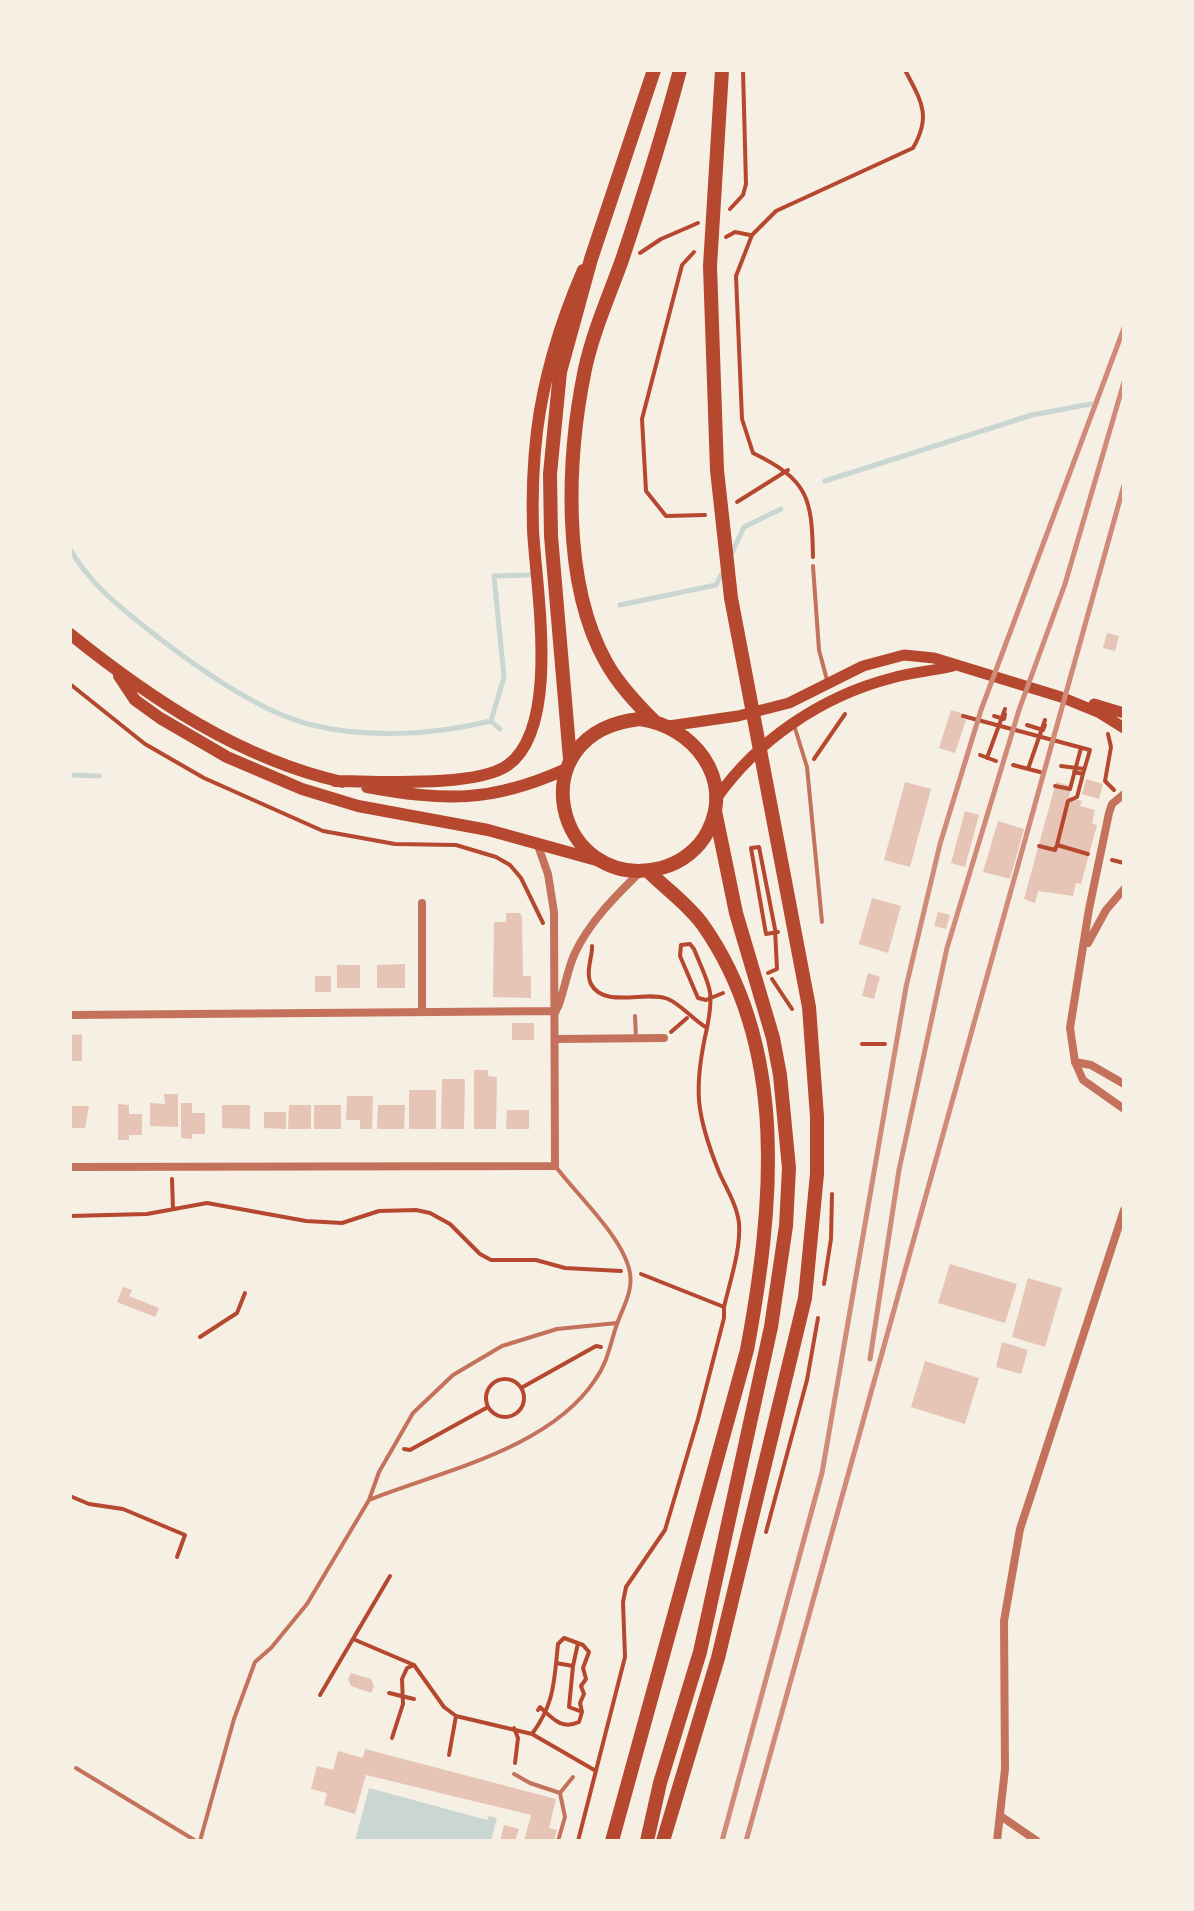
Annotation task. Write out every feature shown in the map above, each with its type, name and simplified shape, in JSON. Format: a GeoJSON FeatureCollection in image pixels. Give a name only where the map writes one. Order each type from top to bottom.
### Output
{"type":"FeatureCollection","features":[{"type":"Feature","properties":{"kind":"highway"},"geometry":{"type":"LineString","coordinates":[[654,70],[599,232],[560,372],[550,474],[567,765],[562,796],[569,824],[588,850],[603,862],[644,872],[671,866],[686,857],[705,837],[715,805]]}},
{"type":"Feature","properties":{"kind":"highway"},"geometry":{"type":"LineString","coordinates":[[647,1841],[660,1783],[700,1652],[771,1327],[786,1226],[789,1168],[780,1075],[736,913],[710,772],[691,740],[662,723],[616,678],[594,637],[579,574],[572,484],[575,428],[586,364],[657,158],[680,70]]}},
{"type":"Feature","properties":{"kind":"highway"},"geometry":{"type":"LineString","coordinates":[[663,1841],[718,1658],[805,1298],[817,1174],[815,1067],[802,956],[731,598],[712,398],[710,266],[722,70]]}},
{"type":"Feature","properties":{"kind":"highway"},"geometry":{"type":"LineString","coordinates":[[567,765],[593,736],[610,726],[625,720],[662,723]]}},
{"type":"Feature","properties":{"kind":"highway"},"geometry":{"type":"LineString","coordinates":[[612,1841],[747,1350],[760,1280],[770,1175],[762,1082],[737,991],[704,926],[644,872]]}},
{"type":"Feature","properties":{"kind":"main road"},"geometry":{"type":"LineString","coordinates":[[335,781],[480,776],[510,764],[530,738],[540,678],[532,503],[537,430],[555,344],[599,232]]}},
{"type":"Feature","properties":{"kind":"main road"},"geometry":{"type":"LineString","coordinates":[[70,634],[115,670],[224,738],[262,756],[335,781],[456,798],[513,790],[567,765]]}},
{"type":"Feature","properties":{"kind":"main road"},"geometry":{"type":"LineString","coordinates":[[662,723],[764,710],[829,685],[862,666],[904,655],[934,658],[1124,713]]}},
{"type":"Feature","properties":{"kind":"main road"},"geometry":{"type":"LineString","coordinates":[[715,805],[748,757],[794,724],[846,695],[887,679],[956,665]]}},
{"type":"Feature","properties":{"kind":"main road"},"geometry":{"type":"LineString","coordinates":[[115,670],[135,700],[160,718],[226,757],[274,778],[358,806],[488,830],[603,862]]}},
{"type":"Feature","properties":{"kind":"main road"},"geometry":{"type":"LineString","coordinates":[[1091,706],[1124,728]]}},
{"type":"Feature","properties":{"kind":"street"},"geometry":{"type":"LineString","coordinates":[[1124,794],[1112,804],[1070,1028],[1075,1062],[1083,1080],[1124,1109]]}},
{"type":"Feature","properties":{"kind":"street"},"geometry":{"type":"LineString","coordinates":[[70,1167],[556,1166],[552,894],[537,842]]}},
{"type":"Feature","properties":{"kind":"street"},"geometry":{"type":"LineString","coordinates":[[556,1011],[574,956],[598,915],[644,872]]}},
{"type":"Feature","properties":{"kind":"street"},"geometry":{"type":"LineString","coordinates":[[1084,955],[1096,926],[1124,889]]}},
{"type":"Feature","properties":{"kind":"street"},"geometry":{"type":"LineString","coordinates":[[422,903],[422,1010]]}},
{"type":"Feature","properties":{"kind":"street"},"geometry":{"type":"LineString","coordinates":[[70,1015],[556,1011]]}},
{"type":"Feature","properties":{"kind":"street"},"geometry":{"type":"LineString","coordinates":[[556,1039],[664,1038]]}},
{"type":"Feature","properties":{"kind":"street"},"geometry":{"type":"LineString","coordinates":[[1075,1062],[1091,1065],[1124,1084]]}},
{"type":"Feature","properties":{"kind":"street"},"geometry":{"type":"LineString","coordinates":[[997,1841],[1002,1816],[1007,1592],[1020,1529],[1124,1210]]}},
{"type":"Feature","properties":{"kind":"street"},"geometry":{"type":"LineString","coordinates":[[1110,1259],[1124,1236]]}},
{"type":"Feature","properties":{"kind":"street"},"geometry":{"type":"LineString","coordinates":[[1002,1816],[1037,1841]]}},
{"type":"Feature","properties":{"kind":"lane"},"geometry":{"type":"LineString","coordinates":[[813,566],[819,650],[829,685]]}},
{"type":"Feature","properties":{"kind":"lane"},"geometry":{"type":"LineString","coordinates":[[794,724],[806,767],[822,922]]}},
{"type":"Feature","properties":{"kind":"lane"},"geometry":{"type":"LineString","coordinates":[[635,1016],[636,1038]]}},
{"type":"Feature","properties":{"kind":"lane"},"geometry":{"type":"LineString","coordinates":[[369,1500],[496,1455],[552,1423],[594,1382],[628,1304],[630,1273],[620,1249],[556,1166]]}},
{"type":"Feature","properties":{"kind":"lane"},"geometry":{"type":"LineString","coordinates":[[76,1768],[198,1841],[255,1662],[307,1604],[369,1500],[385,1460],[413,1413],[453,1374],[502,1346],[557,1329],[617,1322]]}},
{"type":"Feature","properties":{"kind":"lane"},"geometry":{"type":"LineString","coordinates":[[514,1774],[560,1793]]}},
{"type":"Feature","properties":{"kind":"lane"},"geometry":{"type":"LineString","coordinates":[[558,1841],[565,1817],[560,1793],[573,1776]]}},
{"type":"Feature","properties":{"kind":"path"},"geometry":{"type":"LineString","coordinates":[[813,566],[812,510],[788,470],[753,452],[742,419],[736,276],[752,236],[776,211],[912,148],[924,128],[922,101],[905,70]]}},
{"type":"Feature","properties":{"kind":"path"},"geometry":{"type":"LineString","coordinates":[[721,239],[735,232],[752,236]]}},
{"type":"Feature","properties":{"kind":"path"},"geometry":{"type":"LineString","coordinates":[[707,246],[693,252],[682,265],[642,420],[646,491],[666,516],[703,516],[716,510]]}},
{"type":"Feature","properties":{"kind":"path"},"geometry":{"type":"LineString","coordinates":[[730,504],[788,470]]}},
{"type":"Feature","properties":{"kind":"path"},"geometry":{"type":"LineString","coordinates":[[994,716],[1007,720],[1005,709],[999,726],[984,757],[996,760]]}},
{"type":"Feature","properties":{"kind":"path"},"geometry":{"type":"LineString","coordinates":[[806,767],[823,750],[845,714]]}},
{"type":"Feature","properties":{"kind":"path"},"geometry":{"type":"LineString","coordinates":[[964,716],[1090,750],[1077,796],[1068,801],[1056,850],[1039,846]]}},
{"type":"Feature","properties":{"kind":"path"},"geometry":{"type":"LineString","coordinates":[[1028,769],[1045,720],[1044,730]]}},
{"type":"Feature","properties":{"kind":"path"},"geometry":{"type":"LineString","coordinates":[[1028,725],[1051,732]]}},
{"type":"Feature","properties":{"kind":"path"},"geometry":{"type":"LineString","coordinates":[[1108,733],[1111,747],[1105,780],[1114,790]]}},
{"type":"Feature","properties":{"kind":"path"},"geometry":{"type":"LineString","coordinates":[[1056,786],[1070,789],[1081,748]]}},
{"type":"Feature","properties":{"kind":"path"},"geometry":{"type":"LineString","coordinates":[[1013,765],[1040,772]]}},
{"type":"Feature","properties":{"kind":"path"},"geometry":{"type":"LineString","coordinates":[[1060,766],[1081,771],[1086,766]]}},
{"type":"Feature","properties":{"kind":"path"},"geometry":{"type":"LineString","coordinates":[[1074,772],[1083,774]]}},
{"type":"Feature","properties":{"kind":"path"},"geometry":{"type":"LineString","coordinates":[[1057,845],[1124,863]]}},
{"type":"Feature","properties":{"kind":"path"},"geometry":{"type":"LineString","coordinates":[[760,977],[777,969],[759,847],[751,848],[766,934]]}},
{"type":"Feature","properties":{"kind":"path"},"geometry":{"type":"LineString","coordinates":[[578,1841],[626,1658],[622,1602],[626,1588],[664,1530],[698,1419],[738,1243],[738,1218],[697,1106],[698,1078],[707,1028],[713,996],[694,949],[690,944],[681,945],[680,956],[698,998],[706,1000],[724,992]]}},
{"type":"Feature","properties":{"kind":"path"},"geometry":{"type":"LineString","coordinates":[[592,945],[589,972],[592,985],[600,993],[664,997],[707,1028]]}},
{"type":"Feature","properties":{"kind":"path"},"geometry":{"type":"LineString","coordinates":[[664,1038],[688,1017]]}},
{"type":"Feature","properties":{"kind":"path"},"geometry":{"type":"LineString","coordinates":[[862,1044],[885,1044]]}},
{"type":"Feature","properties":{"kind":"path"},"geometry":{"type":"LineString","coordinates":[[172,1167],[173,1209]]}},
{"type":"Feature","properties":{"kind":"path"},"geometry":{"type":"LineString","coordinates":[[70,1216],[148,1214],[207,1203],[306,1222],[342,1223],[379,1211],[416,1210],[450,1224],[480,1254],[492,1260],[536,1260],[565,1268],[661,1279],[724,1307]]}},
{"type":"Feature","properties":{"kind":"path"},"geometry":{"type":"LineString","coordinates":[[200,1337],[238,1313],[246,1293]]}},
{"type":"Feature","properties":{"kind":"path"},"geometry":{"type":"LineString","coordinates":[[522,1388],[596,1346],[612,1348]]}},
{"type":"Feature","properties":{"kind":"path"},"geometry":{"type":"LineString","coordinates":[[488,1407],[489,1388],[499,1380],[512,1380],[522,1388]]}},
{"type":"Feature","properties":{"kind":"path"},"geometry":{"type":"LineString","coordinates":[[488,1407],[497,1415],[514,1415],[522,1406],[522,1388]]}},
{"type":"Feature","properties":{"kind":"path"},"geometry":{"type":"LineString","coordinates":[[410,1450],[488,1407]]}},
{"type":"Feature","properties":{"kind":"path"},"geometry":{"type":"LineString","coordinates":[[70,1496],[89,1504],[123,1509],[184,1534],[177,1556]]}},
{"type":"Feature","properties":{"kind":"path"},"geometry":{"type":"LineString","coordinates":[[320,1695],[390,1576]]}},
{"type":"Feature","properties":{"kind":"path"},"geometry":{"type":"LineString","coordinates":[[532,1734],[547,1713],[558,1644],[564,1638],[578,1643],[589,1652],[583,1668],[586,1679],[579,1722],[560,1724],[547,1713],[540,1707],[538,1710]]}},
{"type":"Feature","properties":{"kind":"path"},"geometry":{"type":"LineString","coordinates":[[353,1640],[414,1665],[444,1708],[456,1716],[532,1734],[596,1771]]}},
{"type":"Feature","properties":{"kind":"path"},"geometry":{"type":"LineString","coordinates":[[578,1643],[569,1707],[582,1712]]}},
{"type":"Feature","properties":{"kind":"path"},"geometry":{"type":"LineString","coordinates":[[556,1663],[573,1666]]}},
{"type":"Feature","properties":{"kind":"path"},"geometry":{"type":"LineString","coordinates":[[392,1738],[403,1704],[402,1679],[407,1668],[414,1665]]}},
{"type":"Feature","properties":{"kind":"path"},"geometry":{"type":"LineString","coordinates":[[389,1692],[414,1699]]}},
{"type":"Feature","properties":{"kind":"path"},"geometry":{"type":"LineString","coordinates":[[448,1754],[456,1716]]}},
{"type":"Feature","properties":{"kind":"path"},"geometry":{"type":"LineString","coordinates":[[514,1728],[518,1738],[514,1774]]}},
{"type":"Feature","properties":{"kind":"shaded area"},"geometry":{"type":"Polygon","coordinates":[[[369,1788],[487,1820],[489,1816],[497,1818],[491,1841],[355,1841],[369,1788]]]}},
{"type":"Feature","properties":{"kind":"building"},"geometry":{"type":"Polygon","coordinates":[[[1107,633],[1119,636],[1115,651],[1103,648],[1107,633]]]}},
{"type":"Feature","properties":{"kind":"building"},"geometry":{"type":"Polygon","coordinates":[[[951,710],[964,714],[966,720],[955,753],[939,748],[951,710]]]}},
{"type":"Feature","properties":{"kind":"building"},"geometry":{"type":"Polygon","coordinates":[[[1086,779],[1103,784],[1099,799],[1082,794],[1086,779]]]}},
{"type":"Feature","properties":{"kind":"building"},"geometry":{"type":"Polygon","coordinates":[[[905,782],[931,789],[910,867],[884,860],[905,782]]]}},
{"type":"Feature","properties":{"kind":"building"},"geometry":{"type":"Polygon","coordinates":[[[1056,782],[1072,786],[1069,797],[1082,801],[1080,806],[1095,810],[1092,823],[1097,825],[1081,884],[1076,883],[1073,896],[1038,891],[1035,903],[1024,899],[1056,782]]]}},
{"type":"Feature","properties":{"kind":"building"},"geometry":{"type":"Polygon","coordinates":[[[965,811],[979,815],[965,867],[951,863],[965,811]]]}},
{"type":"Feature","properties":{"kind":"building"},"geometry":{"type":"Polygon","coordinates":[[[998,821],[1024,829],[1010,879],[983,872],[998,821]]]}},
{"type":"Feature","properties":{"kind":"building"},"geometry":{"type":"Polygon","coordinates":[[[872,898],[901,906],[888,953],[859,944],[872,898]]]}},
{"type":"Feature","properties":{"kind":"building"},"geometry":{"type":"Polygon","coordinates":[[[938,912],[950,915],[946,929],[934,926],[938,912]]]}},
{"type":"Feature","properties":{"kind":"building"},"geometry":{"type":"Polygon","coordinates":[[[506,913],[520,913],[522,917],[523,976],[531,976],[531,998],[493,997],[494,922],[506,922],[506,913]]]}},
{"type":"Feature","properties":{"kind":"building"},"geometry":{"type":"Polygon","coordinates":[[[405,964],[405,988],[377,988],[377,965],[405,964]]]}},
{"type":"Feature","properties":{"kind":"building"},"geometry":{"type":"Polygon","coordinates":[[[337,965],[360,965],[360,988],[337,988],[337,965]]]}},
{"type":"Feature","properties":{"kind":"building"},"geometry":{"type":"Polygon","coordinates":[[[868,973],[880,977],[874,999],[862,996],[868,973]]]}},
{"type":"Feature","properties":{"kind":"building"},"geometry":{"type":"Polygon","coordinates":[[[315,976],[331,976],[331,992],[315,992],[315,976]]]}},
{"type":"Feature","properties":{"kind":"building"},"geometry":{"type":"Polygon","coordinates":[[[512,1023],[534,1023],[534,1040],[512,1040],[512,1023]]]}},
{"type":"Feature","properties":{"kind":"building"},"geometry":{"type":"Polygon","coordinates":[[[82,1034],[82,1061],[70,1061],[70,1035],[82,1034]]]}},
{"type":"Feature","properties":{"kind":"building"},"geometry":{"type":"Polygon","coordinates":[[[474,1070],[488,1070],[488,1076],[497,1077],[496,1129],[474,1129],[474,1070]]]}},
{"type":"Feature","properties":{"kind":"building"},"geometry":{"type":"Polygon","coordinates":[[[442,1079],[465,1079],[464,1129],[441,1129],[442,1079]]]}},
{"type":"Feature","properties":{"kind":"building"},"geometry":{"type":"Polygon","coordinates":[[[409,1090],[436,1090],[436,1129],[409,1129],[409,1090]]]}},
{"type":"Feature","properties":{"kind":"building"},"geometry":{"type":"Polygon","coordinates":[[[164,1094],[178,1094],[178,1127],[150,1126],[150,1103],[165,1104],[164,1094]]]}},
{"type":"Feature","properties":{"kind":"building"},"geometry":{"type":"Polygon","coordinates":[[[347,1096],[373,1096],[372,1129],[360,1129],[360,1120],[346,1120],[347,1096]]]}},
{"type":"Feature","properties":{"kind":"building"},"geometry":{"type":"Polygon","coordinates":[[[181,1103],[192,1103],[192,1113],[205,1113],[205,1134],[181,1138],[181,1103]]]}},
{"type":"Feature","properties":{"kind":"building"},"geometry":{"type":"Polygon","coordinates":[[[118,1104],[129,1105],[129,1114],[142,1114],[142,1135],[118,1140],[118,1104]]]}},
{"type":"Feature","properties":{"kind":"building"},"geometry":{"type":"Polygon","coordinates":[[[222,1105],[250,1105],[250,1129],[222,1128],[222,1105]]]}},
{"type":"Feature","properties":{"kind":"building"},"geometry":{"type":"Polygon","coordinates":[[[289,1105],[311,1105],[311,1129],[288,1129],[289,1105]]]}},
{"type":"Feature","properties":{"kind":"building"},"geometry":{"type":"Polygon","coordinates":[[[314,1105],[341,1105],[341,1129],[314,1129],[314,1105]]]}},
{"type":"Feature","properties":{"kind":"building"},"geometry":{"type":"Polygon","coordinates":[[[378,1105],[405,1105],[404,1129],[377,1129],[378,1105]]]}},
{"type":"Feature","properties":{"kind":"building"},"geometry":{"type":"Polygon","coordinates":[[[70,1106],[89,1106],[85,1128],[70,1128],[70,1106]]]}},
{"type":"Feature","properties":{"kind":"building"},"geometry":{"type":"Polygon","coordinates":[[[507,1110],[529,1110],[529,1129],[506,1129],[507,1110]]]}},
{"type":"Feature","properties":{"kind":"building"},"geometry":{"type":"Polygon","coordinates":[[[264,1112],[286,1112],[286,1129],[264,1128],[264,1112]]]}},
{"type":"Feature","properties":{"kind":"building"},"geometry":{"type":"Polygon","coordinates":[[[950,1264],[1017,1284],[1005,1323],[938,1303],[950,1264]]]}},
{"type":"Feature","properties":{"kind":"building"},"geometry":{"type":"Polygon","coordinates":[[[1028,1278],[1062,1288],[1045,1347],[1012,1337],[1028,1278]]]}},
{"type":"Feature","properties":{"kind":"building"},"geometry":{"type":"Polygon","coordinates":[[[123,1287],[132,1290],[129,1296],[159,1308],[155,1317],[117,1302],[123,1287]]]}},
{"type":"Feature","properties":{"kind":"building"},"geometry":{"type":"Polygon","coordinates":[[[1002,1342],[1028,1350],[1021,1374],[996,1367],[1002,1342]]]}},
{"type":"Feature","properties":{"kind":"building"},"geometry":{"type":"Polygon","coordinates":[[[925,1361],[979,1378],[965,1424],[911,1407],[925,1361]]]}},
{"type":"Feature","properties":{"kind":"building"},"geometry":{"type":"Polygon","coordinates":[[[351,1673],[371,1679],[371,1693],[351,1686],[351,1673]]]}},
{"type":"Feature","properties":{"kind":"building"},"geometry":{"type":"Polygon","coordinates":[[[365,1749],[556,1799],[549,1828],[557,1830],[554,1841],[524,1841],[531,1815],[366,1775],[355,1814],[324,1805],[327,1793],[311,1789],[317,1766],[333,1770],[338,1751],[363,1758],[365,1749]]]}},
{"type":"Feature","properties":{"kind":"building"},"geometry":{"type":"Polygon","coordinates":[[[504,1825],[519,1829],[515,1841],[500,1841],[504,1825]]]}},
{"type":"Feature","properties":{"kind":"waterway"},"geometry":{"type":"LineString","coordinates":[[825,481],[1032,415],[1091,404]]}},
{"type":"Feature","properties":{"kind":"waterway"},"geometry":{"type":"LineString","coordinates":[[731,555],[744,527],[781,509]]}},
{"type":"Feature","properties":{"kind":"waterway"},"geometry":{"type":"LineString","coordinates":[[70,549],[96,584],[150,631],[225,685],[288,717],[353,732],[423,732],[491,721],[500,729]]}},
{"type":"Feature","properties":{"kind":"waterway"},"geometry":{"type":"LineString","coordinates":[[620,605],[716,585],[724,570]]}},
{"type":"Feature","properties":{"kind":"waterway"},"geometry":{"type":"LineString","coordinates":[[491,721],[504,677],[494,576],[531,575]]}},
{"type":"Feature","properties":{"kind":"waterway"},"geometry":{"type":"LineString","coordinates":[[70,775],[99,776]]}},
{"type":"Feature","properties":{"kind":"railway"},"geometry":{"type":"LineString","coordinates":[[722,1841],[822,1473],[906,987],[940,844],[981,710],[1124,328]]}},
{"type":"Feature","properties":{"kind":"railway"},"geometry":{"type":"LineString","coordinates":[[870,1359],[899,1170],[947,948],[1019,710],[1065,584],[1124,382]]}},
{"type":"Feature","properties":{"kind":"railway"},"geometry":{"type":"LineString","coordinates":[[746,1841],[1124,485]]}}]}
